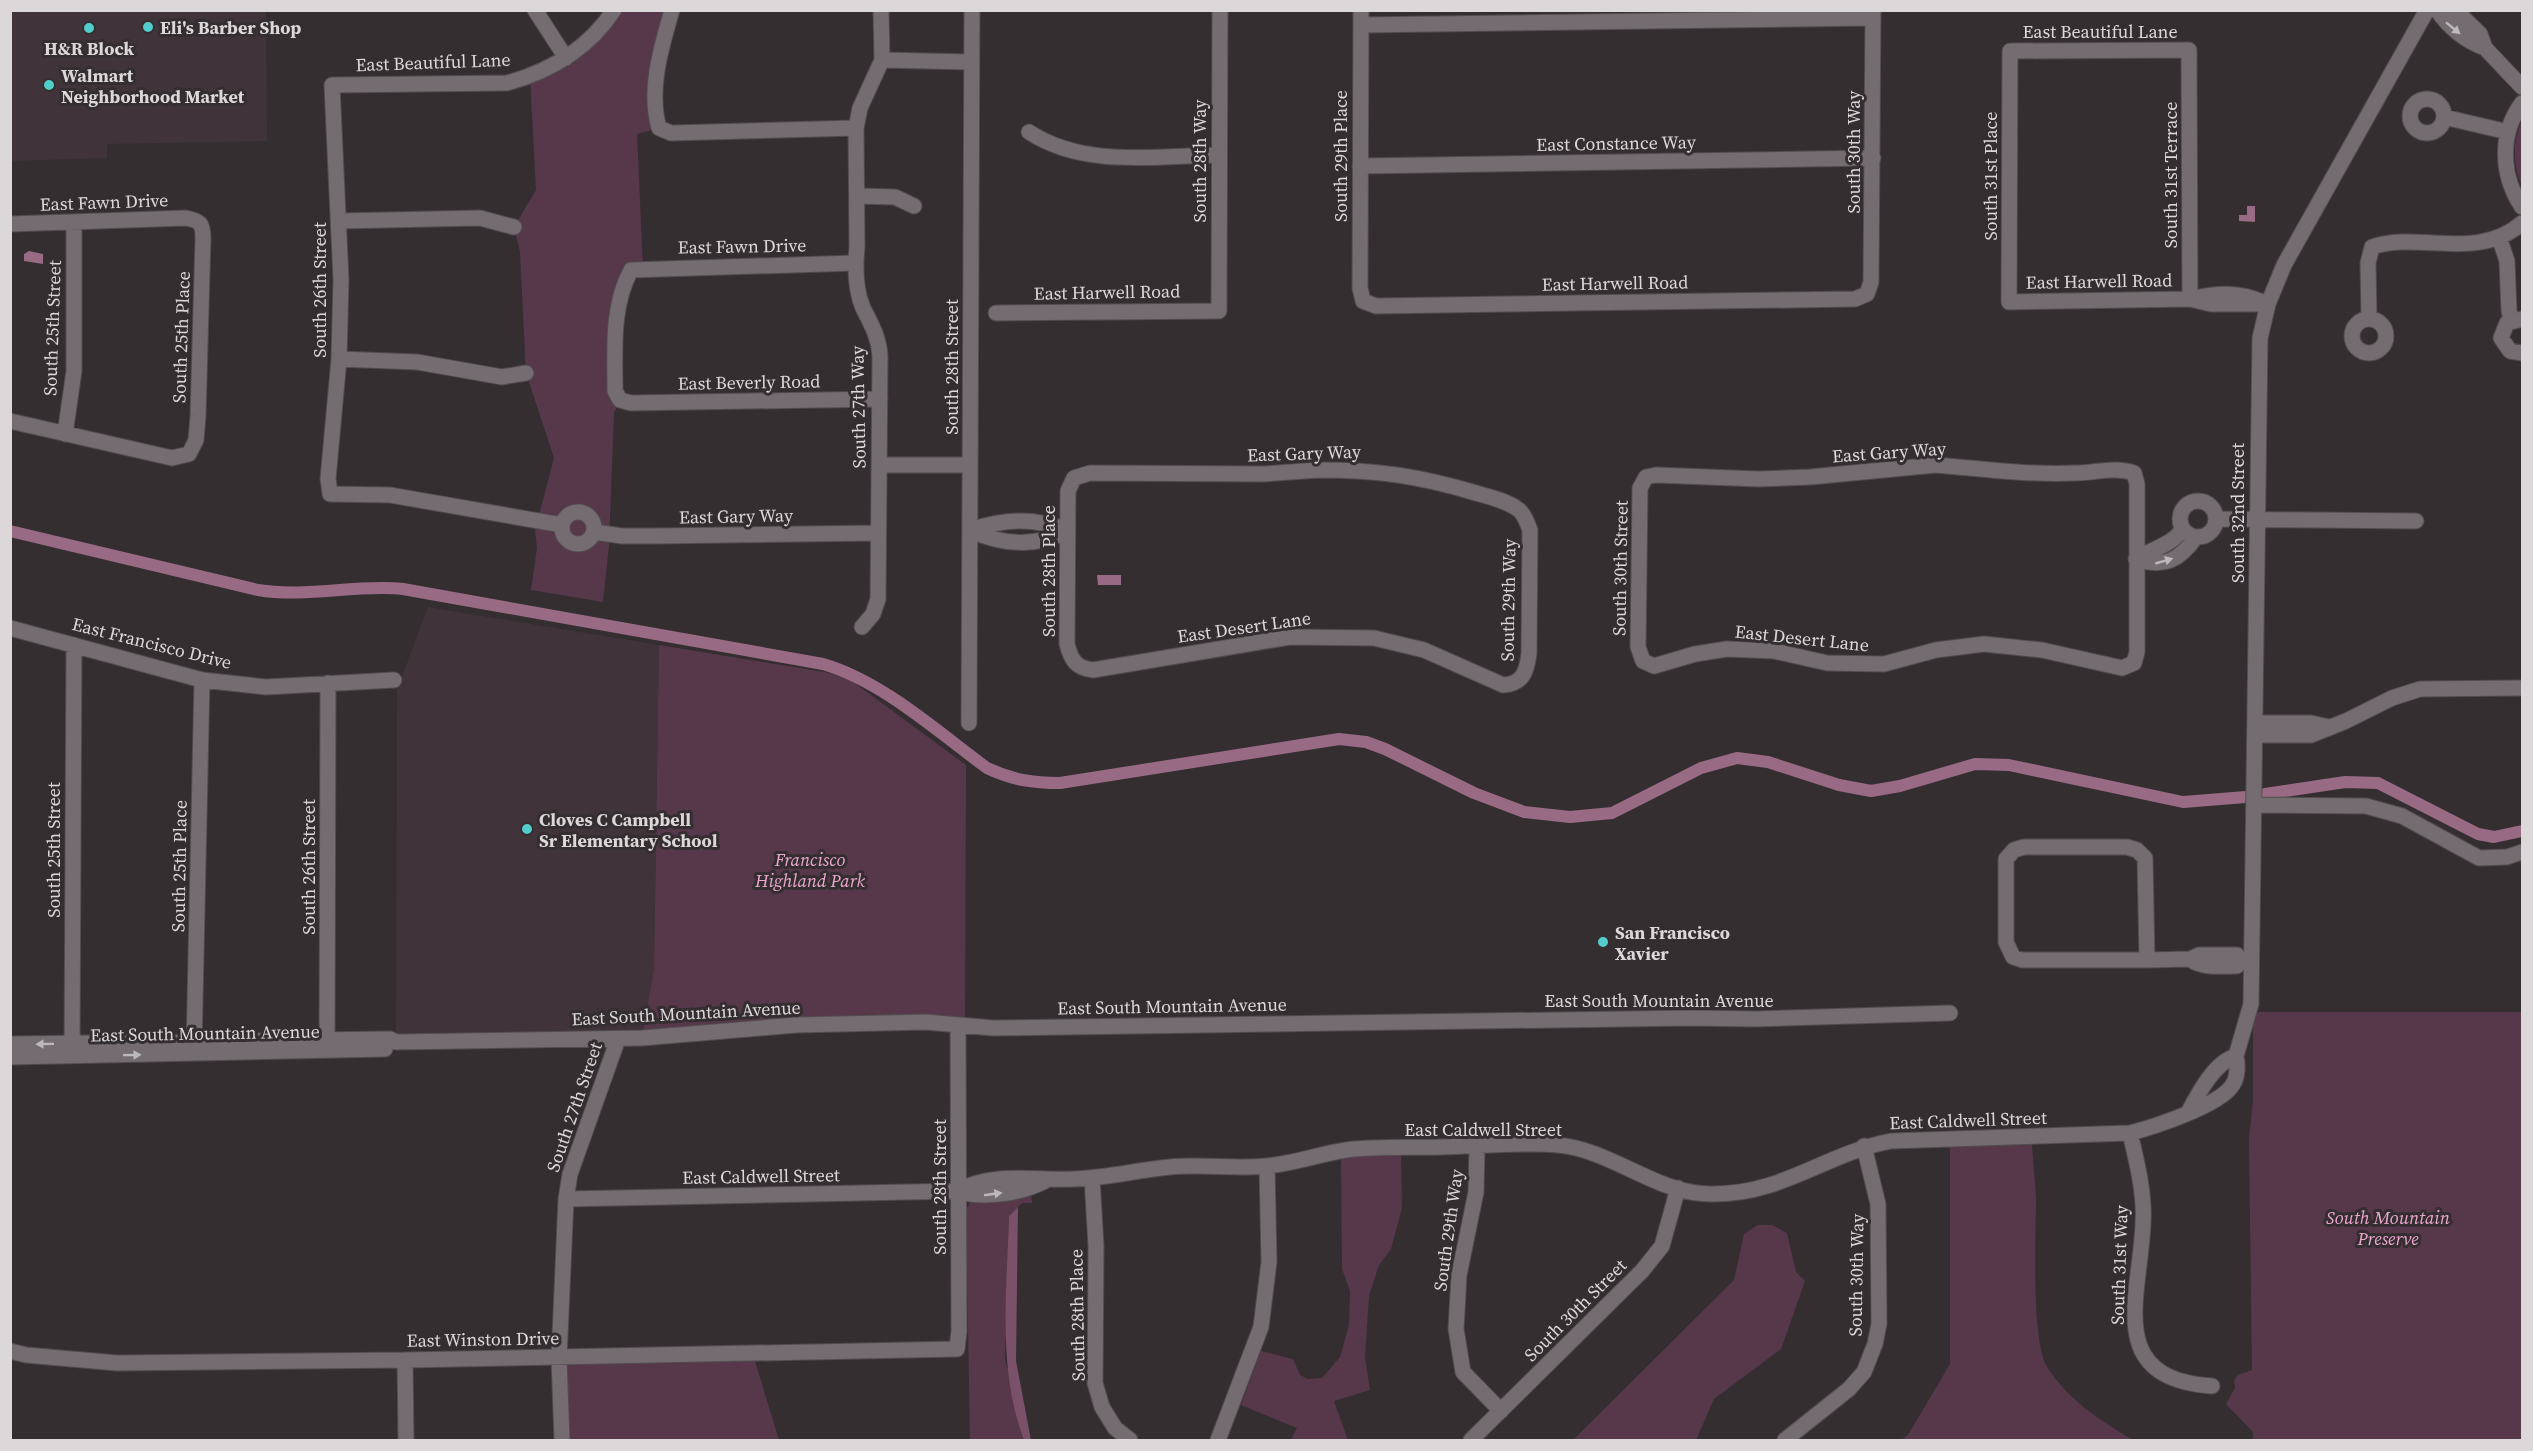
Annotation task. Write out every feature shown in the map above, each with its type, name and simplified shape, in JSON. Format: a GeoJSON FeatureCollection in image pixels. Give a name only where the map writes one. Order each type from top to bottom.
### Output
{"type":"FeatureCollection","features":[{"type":"Feature","properties":{"kind":"street"},"geometry":{"type":"LineString","coordinates":[[535,10],[566,58],[586,44],[614,10]]}},
{"type":"Feature","properties":{"kind":"street"},"geometry":{"type":"LineString","coordinates":[[672,10],[656,72],[656,118],[659,129],[671,133],[856,128]]}},
{"type":"Feature","properties":{"kind":"street","name":"South 27th Way"},"geometry":{"type":"LineString","coordinates":[[862,627],[873,614],[878,599],[880,345],[858,294],[855,263],[856,128],[860,108],[882,60],[881,10]]}},
{"type":"Feature","properties":{"kind":"street","name":"South 28th Street"},"geometry":{"type":"LineString","coordinates":[[969,723],[972,10]]}},
{"type":"Feature","properties":{"kind":"street","name":"South 28th Way"},"geometry":{"type":"LineString","coordinates":[[1219,311],[1220,10]]}},
{"type":"Feature","properties":{"kind":"street","name":"South 32nd Street"},"geometry":{"type":"LineString","coordinates":[[2236,1056],[2251,1005],[2247,961],[2255,799],[2258,355],[2268,304],[2284,264],[2427,10]]}},
{"type":"Feature","properties":{"kind":"street"},"geometry":{"type":"LineString","coordinates":[[2437,10],[2443,19],[2472,43],[2484,48],[2523,87]]}},
{"type":"Feature","properties":{"kind":"street"},"geometry":{"type":"LineString","coordinates":[[2456,10],[2480,34],[2484,48]]}},
{"type":"Feature","properties":{"kind":"street"},"geometry":{"type":"LineString","coordinates":[[1361,18],[1873,14]]}},
{"type":"Feature","properties":{"kind":"street","name":"South 30th Way"},"geometry":{"type":"LineString","coordinates":[[1867,294],[1871,282],[1873,14]]}},
{"type":"Feature","properties":{"kind":"street","name":"South 29th Place"},"geometry":{"type":"LineString","coordinates":[[1361,18],[1360,288],[1363,301]]}},
{"type":"Feature","properties":{"kind":"street","name":"East Beautiful Lane"},"geometry":{"type":"LineString","coordinates":[[2010,51],[2189,50]]}},
{"type":"Feature","properties":{"kind":"street","name":"South 31st Terrace"},"geometry":{"type":"LineString","coordinates":[[2189,50],[2190,299]]}},
{"type":"Feature","properties":{"kind":"street","name":"South 31st Place"},"geometry":{"type":"LineString","coordinates":[[2009,302],[2010,51]]}},
{"type":"Feature","properties":{"kind":"street","name":"East Beautiful Lane"},"geometry":{"type":"LineString","coordinates":[[332,85],[507,83],[530,77],[566,58]]}},
{"type":"Feature","properties":{"kind":"street"},"geometry":{"type":"LineString","coordinates":[[882,60],[971,62]]}},
{"type":"Feature","properties":{"kind":"street","name":"South 26th Street"},"geometry":{"type":"LineString","coordinates":[[332,85],[341,280],[339,359],[328,479],[330,494],[390,495],[562,525]]}},
{"type":"Feature","properties":{"kind":"street"},"geometry":{"type":"LineString","coordinates":[[2523,103],[2508,132],[2505,163],[2512,192],[2523,207]]}},
{"type":"Feature","properties":{"kind":"street"},"geometry":{"type":"LineString","coordinates":[[2444,117],[2508,132]]}},
{"type":"Feature","properties":{"kind":"street"},"geometry":{"type":"LineString","coordinates":[[1029,132],[1062,150],[1085,154],[1112,157],[1218,155]]}},
{"type":"Feature","properties":{"kind":"street","name":"East Constance Way"},"geometry":{"type":"LineString","coordinates":[[1360,166],[1873,158]]}},
{"type":"Feature","properties":{"kind":"street"},"geometry":{"type":"LineString","coordinates":[[857,196],[895,197],[914,206]]}},
{"type":"Feature","properties":{"kind":"street","name":"East Fawn Drive"},"geometry":{"type":"LineString","coordinates":[[10,224],[186,218],[198,221]]}},
{"type":"Feature","properties":{"kind":"street"},"geometry":{"type":"LineString","coordinates":[[339,221],[480,218],[514,227]]}},
{"type":"Feature","properties":{"kind":"street","name":"South 25th Place"},"geometry":{"type":"LineString","coordinates":[[65,434],[172,458],[189,454],[196,440],[198,416],[203,226],[198,221]]}},
{"type":"Feature","properties":{"kind":"street","name":"South 25th Street"},"geometry":{"type":"LineString","coordinates":[[65,434],[74,371],[74,222]]}},
{"type":"Feature","properties":{"kind":"street"},"geometry":{"type":"LineString","coordinates":[[2369,318],[2368,263],[2373,247],[2393,244],[2463,245],[2499,237],[2523,223]]}},
{"type":"Feature","properties":{"kind":"street"},"geometry":{"type":"LineString","coordinates":[[2499,237],[2506,261],[2509,311],[2517,320],[2502,332],[2503,343],[2510,351],[2523,353]]}},
{"type":"Feature","properties":{"kind":"street","name":"East Fawn Drive"},"geometry":{"type":"LineString","coordinates":[[620,400],[615,391],[615,326],[625,280],[631,270],[855,263]]}},
{"type":"Feature","properties":{"kind":"street","name":"East Harwell Road"},"geometry":{"type":"LineString","coordinates":[[1363,301],[1377,306],[1855,299],[1867,294]]}},
{"type":"Feature","properties":{"kind":"street","name":"East Harwell Road"},"geometry":{"type":"LineString","coordinates":[[2009,302],[2223,299],[2268,304]]}},
{"type":"Feature","properties":{"kind":"street","name":"East Harwell Road"},"geometry":{"type":"LineString","coordinates":[[996,313],[1219,311]]}},
{"type":"Feature","properties":{"kind":"street"},"geometry":{"type":"LineString","coordinates":[[339,359],[417,362],[502,377],[526,373]]}},
{"type":"Feature","properties":{"kind":"street","name":"East Beverly Road"},"geometry":{"type":"LineString","coordinates":[[620,400],[631,403],[880,399]]}},
{"type":"Feature","properties":{"kind":"street"},"geometry":{"type":"LineString","coordinates":[[10,421],[65,434]]}},
{"type":"Feature","properties":{"kind":"street"},"geometry":{"type":"LineString","coordinates":[[879,465],[970,465]]}},
{"type":"Feature","properties":{"kind":"street","name":"East Gary Way"},"geometry":{"type":"LineString","coordinates":[[1646,477],[1656,475],[1759,479],[1810,477],[1936,465],[2015,472],[2075,473],[2123,469],[2134,472],[2137,484],[2136,559]]}},
{"type":"Feature","properties":{"kind":"street","name":"East Gary Way"},"geometry":{"type":"LineString","coordinates":[[1074,478],[1090,473],[1264,474],[1318,470],[1374,470],[1417,476],[1498,500],[1519,509],[1526,519]]}},
{"type":"Feature","properties":{"kind":"street","name":"South 30th Street"},"geometry":{"type":"LineString","coordinates":[[1642,661],[1638,647],[1640,488],[1646,477]]}},
{"type":"Feature","properties":{"kind":"street","name":"South 28th Place"},"geometry":{"type":"LineString","coordinates":[[1074,478],[1068,490],[1067,530],[1067,644],[1074,663]]}},
{"type":"Feature","properties":{"kind":"street"},"geometry":{"type":"LineString","coordinates":[[2136,559],[2155,565],[2165,563],[2188,549],[2196,537],[2211,532],[2217,519],[2212,507],[2195,501],[2181,512],[2183,529]]}},
{"type":"Feature","properties":{"kind":"street"},"geometry":{"type":"LineString","coordinates":[[562,525],[568,515],[582,512],[593,522],[594,532]]}},
{"type":"Feature","properties":{"kind":"street","name":"South 29th Way"},"geometry":{"type":"LineString","coordinates":[[1520,680],[1527,667],[1529,653],[1530,530],[1526,519]]}},
{"type":"Feature","properties":{"kind":"street"},"geometry":{"type":"LineString","coordinates":[[2217,519],[2416,521]]}},
{"type":"Feature","properties":{"kind":"street"},"geometry":{"type":"LineString","coordinates":[[1017,520],[1018,543]]}},
{"type":"Feature","properties":{"kind":"street"},"geometry":{"type":"LineString","coordinates":[[970,531],[1017,520],[1048,523],[1067,530]]}},
{"type":"Feature","properties":{"kind":"street","name":"East Gary Way"},"geometry":{"type":"LineString","coordinates":[[562,525],[564,538],[574,544],[584,543],[594,532],[655,536],[878,533]]}},
{"type":"Feature","properties":{"kind":"street"},"geometry":{"type":"LineString","coordinates":[[2136,559],[2150,549],[2166,545],[2183,529]]}},
{"type":"Feature","properties":{"kind":"street"},"geometry":{"type":"LineString","coordinates":[[2183,529],[2196,537]]}},
{"type":"Feature","properties":{"kind":"street"},"geometry":{"type":"LineString","coordinates":[[970,531],[986,538],[1018,543],[1052,539],[1067,530]]}},
{"type":"Feature","properties":{"kind":"street","name":"East Desert Lane"},"geometry":{"type":"LineString","coordinates":[[1642,661],[1654,666],[1695,654],[1727,649],[1774,651],[1827,663],[1884,664],[1936,650],[1984,644],[2042,650],[2121,668],[2134,663],[2136,559]]}},
{"type":"Feature","properties":{"kind":"street","name":"East Francisco Drive"},"geometry":{"type":"LineString","coordinates":[[10,628],[202,680],[266,687],[394,680]]}},
{"type":"Feature","properties":{"kind":"street","name":"East Desert Lane"},"geometry":{"type":"LineString","coordinates":[[1074,663],[1083,669],[1093,670],[1290,637],[1374,638],[1424,650],[1503,685],[1512,685],[1520,680]]}},
{"type":"Feature","properties":{"kind":"street","name":"South 25th Street"},"geometry":{"type":"LineString","coordinates":[[71,1049],[74,645]]}},
{"type":"Feature","properties":{"kind":"street","name":"South 25th Place"},"geometry":{"type":"LineString","coordinates":[[194,1047],[202,680]]}},
{"type":"Feature","properties":{"kind":"street","name":"South 26th Street"},"geometry":{"type":"LineString","coordinates":[[327,1044],[328,683]]}},
{"type":"Feature","properties":{"kind":"street"},"geometry":{"type":"LineString","coordinates":[[2256,729],[2329,728],[2392,698],[2420,689],[2523,688]]}},
{"type":"Feature","properties":{"kind":"street"},"geometry":{"type":"LineString","coordinates":[[2255,799],[2366,806],[2402,816],[2479,858],[2506,857],[2523,852]]}},
{"type":"Feature","properties":{"kind":"street"},"geometry":{"type":"LineString","coordinates":[[2147,960],[2145,858],[2137,850],[2127,847],[2024,847],[2014,850],[2006,859],[2006,942],[2013,957],[2022,960],[2147,960],[2190,959],[2199,955],[2211,960],[2237,955],[2247,961]]}},
{"type":"Feature","properties":{"kind":"street","name":"East South Mountain Avenue"},"geometry":{"type":"LineString","coordinates":[[10,1044],[71,1049],[327,1044],[390,1039],[396,1042],[618,1039],[696,1035],[765,1026],[926,1022],[993,1028],[1755,1019],[1950,1013]]}},
{"type":"Feature","properties":{"kind":"street","name":"South 28th Street"},"geometry":{"type":"LineString","coordinates":[[957,1348],[958,1025]]}},
{"type":"Feature","properties":{"kind":"street","name":"South 27th Street"},"geometry":{"type":"LineString","coordinates":[[562,1440],[559,1358],[566,1199],[570,1174],[618,1039]]}},
{"type":"Feature","properties":{"kind":"street","name":"East South Mountain Avenue"},"geometry":{"type":"LineString","coordinates":[[10,1057],[71,1049]]}},
{"type":"Feature","properties":{"kind":"street","name":"East Caldwell Street"},"geometry":{"type":"LineString","coordinates":[[566,1199],[957,1191],[973,1182],[1017,1184],[1030,1189],[1045,1181],[1092,1178],[1171,1166],[1267,1166],[1347,1150],[1557,1145],[1584,1150],[1653,1180],[1678,1188],[1709,1195],[1741,1193],[1761,1190],[1785,1182],[1864,1146],[1891,1141],[2130,1133],[2162,1126],[2210,1102],[2232,1087],[2238,1067],[2236,1056],[2225,1059],[2199,1091],[2189,1111]]}},
{"type":"Feature","properties":{"kind":"street"},"geometry":{"type":"LineString","coordinates":[[2210,1080],[2222,1094]]}},
{"type":"Feature","properties":{"kind":"street","name":"South 31st Way"},"geometry":{"type":"LineString","coordinates":[[2130,1133],[2139,1177],[2144,1222],[2134,1296],[2133,1318],[2138,1341],[2156,1370],[2167,1378],[2186,1384],[2212,1386]]}},
{"type":"Feature","properties":{"kind":"street","name":"South 29th Way"},"geometry":{"type":"LineString","coordinates":[[1477,1146],[1476,1192],[1459,1275],[1456,1329],[1463,1372],[1501,1411]]}},
{"type":"Feature","properties":{"kind":"street","name":"South 30th Way"},"geometry":{"type":"LineString","coordinates":[[1785,1440],[1849,1389],[1864,1372],[1875,1344],[1879,1324],[1878,1204],[1864,1146]]}},
{"type":"Feature","properties":{"kind":"street"},"geometry":{"type":"LineString","coordinates":[[1218,1440],[1261,1327],[1269,1262],[1267,1166]]}},
{"type":"Feature","properties":{"kind":"street","name":"South 28th Place"},"geometry":{"type":"LineString","coordinates":[[1092,1178],[1096,1246],[1095,1383],[1102,1407],[1115,1428],[1130,1440]]}},
{"type":"Feature","properties":{"kind":"street","name":"South 30th Street"},"geometry":{"type":"LineString","coordinates":[[1471,1440],[1642,1271],[1662,1245],[1678,1188]]}},
{"type":"Feature","properties":{"kind":"street","name":"East Winston Drive"},"geometry":{"type":"LineString","coordinates":[[10,1351],[26,1355],[117,1363],[559,1358],[957,1348]]}},
{"type":"Feature","properties":{"kind":"street"},"geometry":{"type":"LineString","coordinates":[[405,1360],[406,1440]]}},
{"type":"Feature","properties":{"kind":"shaded area"},"geometry":{"type":"Polygon","coordinates":[[[10,11],[266,11],[267,141],[107,144],[107,158],[11,161],[10,11]]]}},
{"type":"Feature","properties":{"kind":"shaded area"},"geometry":{"type":"Polygon","coordinates":[[[2247,206],[2255,206],[2255,222],[2239,221],[2239,215],[2247,215],[2247,206]]]}},
{"type":"Feature","properties":{"kind":"shaded area"},"geometry":{"type":"Polygon","coordinates":[[[29,251],[43,254],[43,264],[24,261],[24,254],[29,251]]]}},
{"type":"Feature","properties":{"kind":"shaded area"},"geometry":{"type":"Polygon","coordinates":[[[1097,575],[1121,575],[1121,585],[1098,585],[1097,575]]]}},
{"type":"Feature","properties":{"kind":"shaded area","name":"Cloves C Campbell Sr Elementary School"},"geometry":{"type":"Polygon","coordinates":[[[428,607],[659,645],[654,968],[642,1038],[396,1042],[397,690],[428,607]]]}},
{"type":"Feature","properties":{"kind":"shaded area"},"geometry":{"type":"Polygon","coordinates":[[[1018,1207],[1016,1361],[1031,1440],[1024,1440],[1016,1413],[1007,1357],[1009,1216],[1018,1207]]]}},
{"type":"Feature","properties":{"kind":"green space"},"geometry":{"type":"Polygon","coordinates":[[[614,11],[672,11],[660,53],[659,128],[637,134],[643,268],[631,270],[615,326],[620,400],[614,413],[609,545],[603,602],[531,590],[537,548],[535,531],[554,458],[526,373],[520,252],[514,227],[536,190],[530,77],[566,58],[614,11]]]}},
{"type":"Feature","properties":{"kind":"green space"},"geometry":{"type":"Polygon","coordinates":[[[2522,121],[2522,186],[2517,170],[2515,145],[2522,121]]]}},
{"type":"Feature","properties":{"kind":"green space","name":"Francisco Highland Park"},"geometry":{"type":"Polygon","coordinates":[[[659,645],[830,673],[852,681],[966,765],[965,1026],[642,1038],[654,968],[659,645]]]}},
{"type":"Feature","properties":{"kind":"green space","name":"South Mountain Preserve"},"geometry":{"type":"Polygon","coordinates":[[[2260,1012],[2522,1012],[2522,1440],[2253,1440],[2253,1432],[2226,1404],[2235,1388],[2234,1380],[2238,1375],[2252,1370],[2249,1138],[2253,1101],[2253,1014],[2260,1012]]]}},
{"type":"Feature","properties":{"kind":"green space"},"geometry":{"type":"Polygon","coordinates":[[[2032,1144],[2036,1199],[2036,1311],[2042,1354],[2055,1379],[2075,1400],[2133,1440],[1901,1440],[1908,1435],[1950,1364],[1950,1145],[2032,1144]]]}},
{"type":"Feature","properties":{"kind":"green space"},"geometry":{"type":"Polygon","coordinates":[[[1367,1155],[1401,1155],[1402,1208],[1391,1249],[1379,1265],[1369,1296],[1365,1357],[1370,1390],[1334,1401],[1348,1440],[1291,1440],[1297,1428],[1241,1405],[1261,1351],[1293,1359],[1300,1375],[1308,1379],[1322,1378],[1340,1357],[1349,1325],[1350,1291],[1342,1269],[1341,1159],[1367,1155]]]}},
{"type":"Feature","properties":{"kind":"green space"},"geometry":{"type":"Polygon","coordinates":[[[1031,1194],[1032,1203],[1022,1203],[1009,1216],[1005,1358],[1024,1440],[970,1440],[966,1209],[971,1201],[1031,1194]]]}},
{"type":"Feature","properties":{"kind":"green space"},"geometry":{"type":"Polygon","coordinates":[[[1758,1225],[1772,1225],[1787,1233],[1796,1272],[1805,1281],[1781,1349],[1714,1399],[1696,1440],[1573,1440],[1734,1280],[1744,1234],[1758,1225]]]}},
{"type":"Feature","properties":{"kind":"green space"},"geometry":{"type":"Polygon","coordinates":[[[754,1358],[779,1440],[567,1440],[567,1364],[754,1358]]]}},
{"type":"Feature","properties":{"kind":"waterway"},"geometry":{"type":"LineString","coordinates":[[10,531],[258,590],[295,593],[367,588],[403,589],[823,664],[867,682],[888,695],[987,768],[1014,778],[1032,781],[1060,783],[1339,739],[1366,742],[1385,749],[1474,793],[1524,812],[1570,817],[1612,813],[1701,768],[1737,758],[1768,762],[1839,785],[1871,791],[1900,786],[1975,764],[2009,765],[2183,802],[2246,797]]}},
{"type":"Feature","properties":{"kind":"waterway"},"geometry":{"type":"LineString","coordinates":[[2265,794],[2345,782],[2378,783],[2478,834],[2494,837],[2522,831]]}},
{"type":"Feature","properties":{"kind":"place","name":"Eli's Barber Shop"},"geometry":{"type":"Point","coordinates":[148,27]}},
{"type":"Feature","properties":{"kind":"place","name":"H&R Block"},"geometry":{"type":"Point","coordinates":[89,28]}},
{"type":"Feature","properties":{"kind":"place","name":"Walmart Neighborhood Market"},"geometry":{"type":"Point","coordinates":[49,85]}},
{"type":"Feature","properties":{"kind":"place","name":"Cloves C Campbell Sr Elementary School"},"geometry":{"type":"Point","coordinates":[527,829]}},
{"type":"Feature","properties":{"kind":"place","name":"San Francisco Xavier"},"geometry":{"type":"Point","coordinates":[1603,942]}}]}
